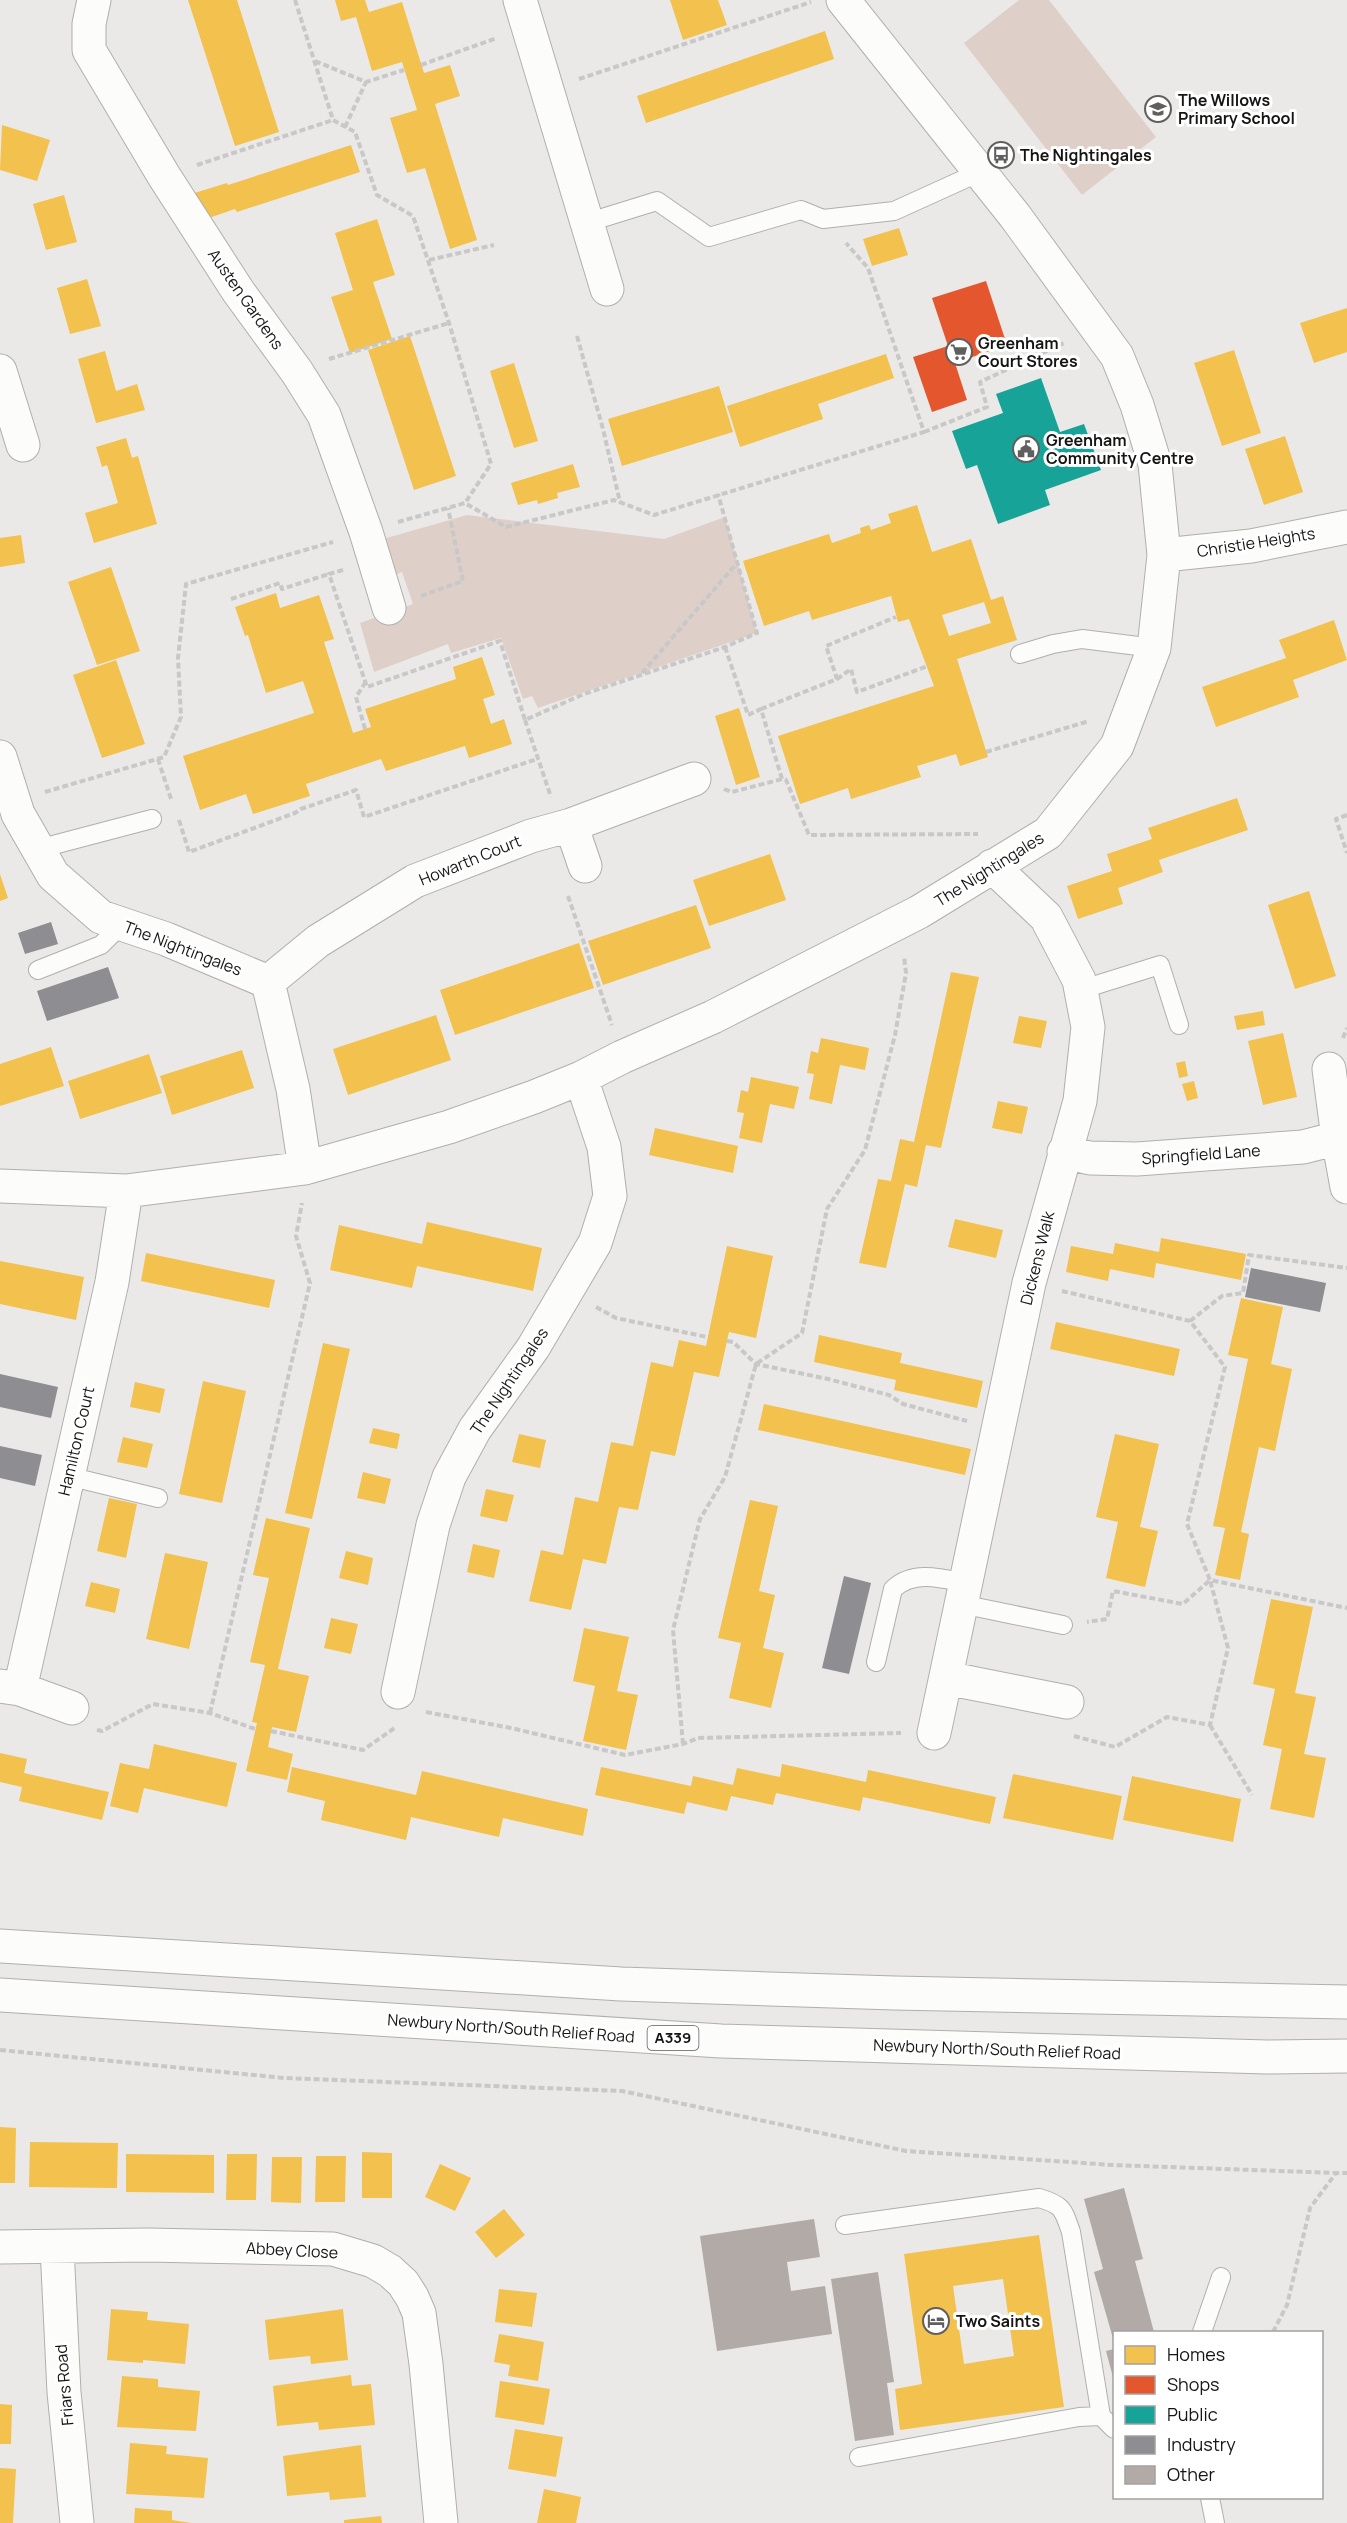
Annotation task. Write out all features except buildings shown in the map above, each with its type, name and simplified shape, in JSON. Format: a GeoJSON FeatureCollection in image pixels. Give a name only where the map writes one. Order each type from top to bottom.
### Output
{"type":"FeatureCollection","features":[{"type":"Feature","properties":{"kind":"main road","name":"Austen Gardens"},"geometry":{"type":"LineString","coordinates":[[94,0],[89,24],[89,50],[164,176],[238,291],[297,372],[324,415],[390,608]]}},
{"type":"Feature","properties":{"kind":"main road","name":"The Nightingales"},"geometry":{"type":"LineString","coordinates":[[0,1186],[126,1191],[305,1168],[449,1127],[581,1078],[622,1057],[713,1017],[900,922],[1048,833],[1117,746],[1154,648],[1164,555],[1155,464],[1137,405],[1117,356],[1015,216],[843,0]]}},
{"type":"Feature","properties":{"kind":"main road"},"geometry":{"type":"LineString","coordinates":[[524,14],[607,289]]}},
{"type":"Feature","properties":{"kind":"main road"},"geometry":{"type":"LineString","coordinates":[[0,371],[23,445]]}},
{"type":"Feature","properties":{"kind":"main road","name":"Christie Heights"},"geometry":{"type":"LineString","coordinates":[[1164,555],[1251,546],[1347,527]]}},
{"type":"Feature","properties":{"kind":"main road","name":"The Nightingales"},"geometry":{"type":"LineString","coordinates":[[0,757],[12,802],[53,875],[101,917],[166,939],[268,982]]}},
{"type":"Feature","properties":{"kind":"main road","name":"Howarth Court"},"geometry":{"type":"LineString","coordinates":[[268,982],[318,941],[415,881],[531,836],[571,825],[694,779]]}},
{"type":"Feature","properties":{"kind":"main road"},"geometry":{"type":"LineString","coordinates":[[571,825],[575,877]]}},
{"type":"Feature","properties":{"kind":"main road","name":"Dickens Walk"},"geometry":{"type":"LineString","coordinates":[[934,1733],[1029,1283],[1080,1101],[1088,1027],[1079,980],[1046,917],[992,866]]}},
{"type":"Feature","properties":{"kind":"main road"},"geometry":{"type":"LineString","coordinates":[[268,982],[293,1089],[305,1168]]}},
{"type":"Feature","properties":{"kind":"main road"},"geometry":{"type":"LineString","coordinates":[[1329,1069],[1347,1187]]}},
{"type":"Feature","properties":{"kind":"main road","name":"The Nightingales"},"geometry":{"type":"LineString","coordinates":[[410,1702],[433,1524],[449,1477],[475,1429],[533,1348],[595,1243],[610,1196],[604,1147],[581,1078]]}},
{"type":"Feature","properties":{"kind":"main road","name":"Springfield Lane"},"geometry":{"type":"LineString","coordinates":[[1064,1152],[1090,1158],[1137,1159],[1303,1147],[1338,1138]]}},
{"type":"Feature","properties":{"kind":"main road","name":"Hamilton Court"},"geometry":{"type":"LineString","coordinates":[[72,1708],[10,1687],[68,1476],[112,1282],[126,1191]]}},
{"type":"Feature","properties":{"kind":"main road"},"geometry":{"type":"LineString","coordinates":[[946,1678],[1067,1702]]}},
{"type":"Feature","properties":{"kind":"main road"},"geometry":{"type":"LineString","coordinates":[[0,1947],[621,1984],[894,1993],[1347,2002]]}},
{"type":"Feature","properties":{"kind":"main road","name":"Newbury North/South Relief Road"},"geometry":{"type":"LineString","coordinates":[[0,1995],[721,2041],[1267,2057],[1347,2056]]}},
{"type":"Feature","properties":{"kind":"main road","name":"Abbey Close"},"geometry":{"type":"LineString","coordinates":[[0,2247],[147,2245],[333,2249],[373,2261],[390,2271],[403,2283],[419,2313],[441,2523]]}},
{"type":"Feature","properties":{"kind":"main road","name":"Friars Road"},"geometry":{"type":"LineString","coordinates":[[57,2247],[63,2370],[77,2523]]}},
{"type":"Feature","properties":{"kind":"lane"},"geometry":{"type":"LineString","coordinates":[[586,223],[657,201],[709,237],[801,210],[823,219],[894,211],[980,172]]}},
{"type":"Feature","properties":{"kind":"lane"},"geometry":{"type":"LineString","coordinates":[[1020,654],[1053,644],[1082,639],[1154,648]]}},
{"type":"Feature","properties":{"kind":"lane"},"geometry":{"type":"LineString","coordinates":[[38,849],[152,819]]}},
{"type":"Feature","properties":{"kind":"lane"},"geometry":{"type":"LineString","coordinates":[[38,970],[101,945],[122,924]]}},
{"type":"Feature","properties":{"kind":"lane"},"geometry":{"type":"LineString","coordinates":[[1080,990],[1160,965],[1179,1025]]}},
{"type":"Feature","properties":{"kind":"lane"},"geometry":{"type":"LineString","coordinates":[[68,1476],[158,1498]]}},
{"type":"Feature","properties":{"kind":"lane"},"geometry":{"type":"LineString","coordinates":[[876,1662],[893,1589],[900,1582],[934,1577],[963,1594],[1063,1625]]}},
{"type":"Feature","properties":{"kind":"lane"},"geometry":{"type":"LineString","coordinates":[[845,2225],[1039,2198],[1054,2202],[1063,2208],[1071,2232],[1101,2416],[1113,2428]]}},
{"type":"Feature","properties":{"kind":"lane"},"geometry":{"type":"LineString","coordinates":[[1202,2331],[1221,2277]]}},
{"type":"Feature","properties":{"kind":"lane"},"geometry":{"type":"LineString","coordinates":[[859,2457],[1079,2417],[1101,2416]]}},
{"type":"Feature","properties":{"kind":"lane"},"geometry":{"type":"LineString","coordinates":[[1210,2499],[1215,2523]]}},
{"type":"Feature","properties":{"kind":"path"},"geometry":{"type":"LineString","coordinates":[[231,599],[280,583],[282,589],[329,574],[371,547],[448,508],[465,503],[491,464],[449,323],[413,216],[377,195],[355,132],[333,120],[295,0]]}},
{"type":"Feature","properties":{"kind":"path"},"geometry":{"type":"LineString","coordinates":[[547,90],[817,0]]}},
{"type":"Feature","properties":{"kind":"path"},"geometry":{"type":"LineString","coordinates":[[421,65],[524,14]]}},
{"type":"Feature","properties":{"kind":"path"},"geometry":{"type":"LineString","coordinates":[[315,61],[366,82],[404,70]]}},
{"type":"Feature","properties":{"kind":"path"},"geometry":{"type":"LineString","coordinates":[[345,127],[366,82]]}},
{"type":"Feature","properties":{"kind":"path"},"geometry":{"type":"LineString","coordinates":[[164,176],[333,120]]}},
{"type":"Feature","properties":{"kind":"path"},"geometry":{"type":"LineString","coordinates":[[823,219],[868,268],[924,432]]}},
{"type":"Feature","properties":{"kind":"path"},"geometry":{"type":"LineString","coordinates":[[429,260],[494,245]]}},
{"type":"Feature","properties":{"kind":"path"},"geometry":{"type":"LineString","coordinates":[[297,372],[324,360],[449,323]]}},
{"type":"Feature","properties":{"kind":"path"},"geometry":{"type":"LineString","coordinates":[[465,503],[506,526],[614,500],[654,515],[924,432],[987,407],[980,382],[1096,328]]}},
{"type":"Feature","properties":{"kind":"path"},"geometry":{"type":"LineString","coordinates":[[578,336],[621,502]]}},
{"type":"Feature","properties":{"kind":"path"},"geometry":{"type":"LineString","coordinates":[[525,720],[584,694],[725,647],[757,633],[718,494]]}},
{"type":"Feature","properties":{"kind":"path"},"geometry":{"type":"LineString","coordinates":[[390,608],[463,581],[448,508]]}},
{"type":"Feature","properties":{"kind":"path"},"geometry":{"type":"LineString","coordinates":[[12,802],[164,757],[181,717],[178,658],[186,584],[371,547]]}},
{"type":"Feature","properties":{"kind":"path"},"geometry":{"type":"LineString","coordinates":[[642,674],[737,563]]}},
{"type":"Feature","properties":{"kind":"path"},"geometry":{"type":"LineString","coordinates":[[175,811],[189,852],[356,790],[364,817],[537,759],[500,641],[367,687],[329,574]]}},
{"type":"Feature","properties":{"kind":"path"},"geometry":{"type":"LineString","coordinates":[[837,679],[826,646],[896,617]]}},
{"type":"Feature","properties":{"kind":"path"},"geometry":{"type":"LineString","coordinates":[[725,647],[748,715],[837,679],[851,669],[857,692],[928,666]]}},
{"type":"Feature","properties":{"kind":"path"},"geometry":{"type":"LineString","coordinates":[[365,729],[356,697],[366,683]]}},
{"type":"Feature","properties":{"kind":"path"},"geometry":{"type":"LineString","coordinates":[[761,709],[782,779],[786,780],[809,835],[988,833]]}},
{"type":"Feature","properties":{"kind":"path"},"geometry":{"type":"LineString","coordinates":[[986,752],[1092,720],[1123,730]]}},
{"type":"Feature","properties":{"kind":"path"},"geometry":{"type":"LineString","coordinates":[[158,759],[172,800]]}},
{"type":"Feature","properties":{"kind":"path"},"geometry":{"type":"LineString","coordinates":[[694,779],[732,792],[782,779]]}},
{"type":"Feature","properties":{"kind":"path"},"geometry":{"type":"LineString","coordinates":[[1347,815],[1336,819],[1347,853]]}},
{"type":"Feature","properties":{"kind":"path"},"geometry":{"type":"LineString","coordinates":[[575,877],[622,1057]]}},
{"type":"Feature","properties":{"kind":"path"},"geometry":{"type":"LineString","coordinates":[[683,1744],[674,1630],[700,1519],[725,1477],[756,1364],[802,1333],[828,1209],[866,1150],[895,1035],[906,973],[900,922]]}},
{"type":"Feature","properties":{"kind":"path"},"geometry":{"type":"LineString","coordinates":[[210,1713],[310,1283],[296,1236],[303,1197],[305,1168]]}},
{"type":"Feature","properties":{"kind":"path"},"geometry":{"type":"LineString","coordinates":[[1190,1321],[1222,1296],[1242,1293],[1249,1255],[1347,1268]]}},
{"type":"Feature","properties":{"kind":"path"},"geometry":{"type":"LineString","coordinates":[[1029,1283],[1190,1321],[1225,1367],[1187,1524],[1210,1580],[1228,1647],[1210,1725],[1252,1795]]}},
{"type":"Feature","properties":{"kind":"path"},"geometry":{"type":"LineString","coordinates":[[566,1292],[616,1318],[707,1337]]}},
{"type":"Feature","properties":{"kind":"path"},"geometry":{"type":"LineString","coordinates":[[727,1341],[733,1342],[756,1364],[889,1395],[903,1404],[999,1429]]}},
{"type":"Feature","properties":{"kind":"path"},"geometry":{"type":"LineString","coordinates":[[1210,1580],[1347,1608]]}},
{"type":"Feature","properties":{"kind":"path"},"geometry":{"type":"LineString","coordinates":[[1063,1625],[1107,1619],[1113,1591],[1183,1604],[1210,1580]]}},
{"type":"Feature","properties":{"kind":"path"},"geometry":{"type":"LineString","coordinates":[[410,1702],[625,1755],[683,1744],[698,1738],[825,1733],[934,1733]]}},
{"type":"Feature","properties":{"kind":"path"},"geometry":{"type":"LineString","coordinates":[[1067,1702],[1060,1732],[1115,1748],[1167,1717],[1210,1725]]}},
{"type":"Feature","properties":{"kind":"path"},"geometry":{"type":"LineString","coordinates":[[72,1708],[76,1727],[102,1731],[153,1704],[210,1713],[255,1729]]}},
{"type":"Feature","properties":{"kind":"path"},"geometry":{"type":"LineString","coordinates":[[271,1731],[363,1750],[402,1724]]}},
{"type":"Feature","properties":{"kind":"path"},"geometry":{"type":"LineString","coordinates":[[0,2050],[284,2078],[622,2091],[906,2151],[1113,2165],[1347,2173]]}},
{"type":"Feature","properties":{"kind":"path"},"geometry":{"type":"LineString","coordinates":[[1274,2331],[1287,2305],[1310,2208],[1336,2173]]}},
{"type":"Feature","properties":{"kind":"shaded area"},"geometry":{"type":"Polygon","coordinates":[[[1019,0],[1049,0],[1156,137],[1082,195],[964,43],[1019,0]]]}},
{"type":"Feature","properties":{"kind":"shaded area"},"geometry":{"type":"Polygon","coordinates":[[[467,515],[664,539],[725,517],[757,633],[538,708],[532,696],[523,699],[501,638],[451,653],[448,644],[374,672],[360,623],[413,604],[402,572],[395,575],[383,539],[467,515]]]}},
{"type":"Feature","properties":{"kind":"place","name":"The Willows Primary School"},"geometry":{"type":"Point","coordinates":[1158,109]}},
{"type":"Feature","properties":{"kind":"place","name":"The Nightingales"},"geometry":{"type":"Point","coordinates":[1001,155]}},
{"type":"Feature","properties":{"kind":"place","name":"Greenham Court Stores"},"geometry":{"type":"Point","coordinates":[959,352]}},
{"type":"Feature","properties":{"kind":"place","name":"Greenham Community Centre"},"geometry":{"type":"Point","coordinates":[1026,449]}},
{"type":"Feature","properties":{"kind":"place","name":"Two Saints"},"geometry":{"type":"Point","coordinates":[936,2321]}}]}
